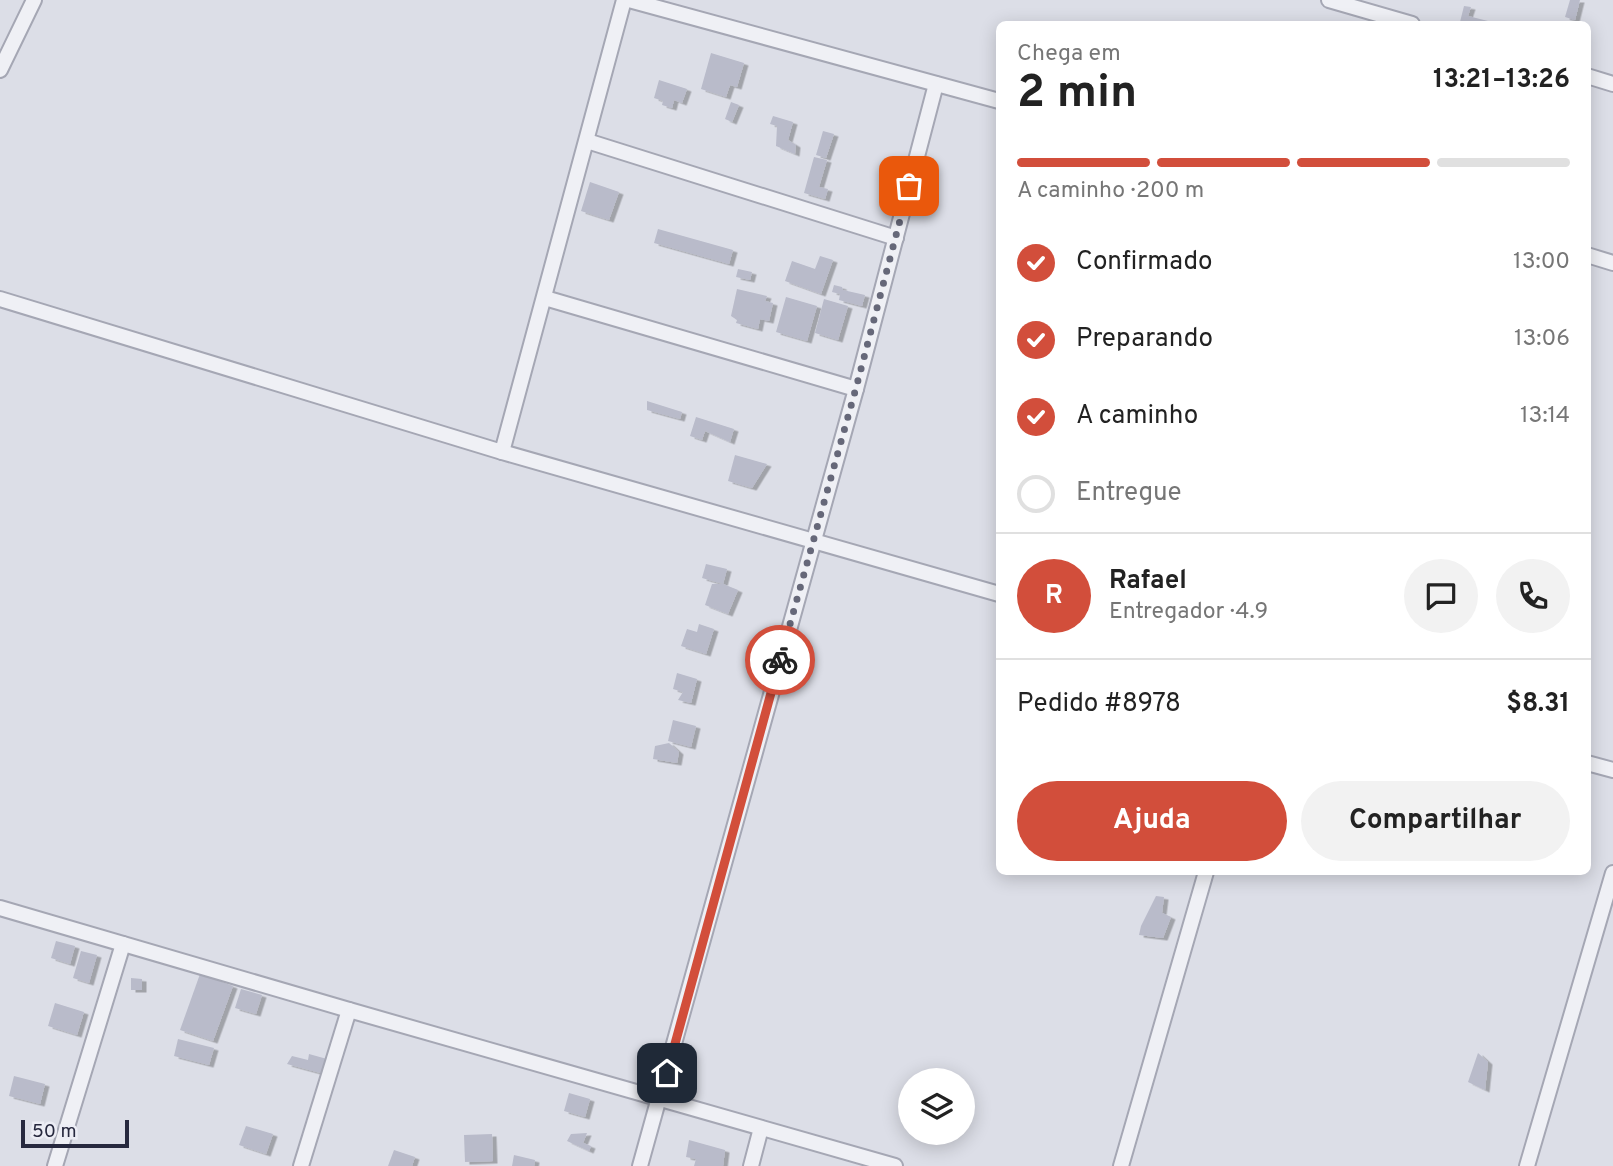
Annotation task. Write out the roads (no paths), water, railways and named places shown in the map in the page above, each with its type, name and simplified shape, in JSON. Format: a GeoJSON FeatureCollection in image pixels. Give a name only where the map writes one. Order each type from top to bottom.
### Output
{"type":"FeatureCollection","features":[{"type":"Feature","properties":{"kind":"street"},"geometry":{"type":"LineString","coordinates":[[0,70],[34,0]]}},
{"type":"Feature","properties":{"kind":"street"},"geometry":{"type":"LineString","coordinates":[[502,452],[626,0],[996,100]]}},
{"type":"Feature","properties":{"kind":"street"},"geometry":{"type":"LineString","coordinates":[[1329,0],[1402,21]]}},
{"type":"Feature","properties":{"kind":"street"},"geometry":{"type":"LineString","coordinates":[[1591,77],[1613,84]]}},
{"type":"Feature","properties":{"kind":"street"},"geometry":{"type":"LineString","coordinates":[[640,1166],[856,388],[936,84]]}},
{"type":"Feature","properties":{"kind":"street"},"geometry":{"type":"LineString","coordinates":[[587,141],[896,238]]}},
{"type":"Feature","properties":{"kind":"street"},"geometry":{"type":"LineString","coordinates":[[1591,257],[1613,263]]}},
{"type":"Feature","properties":{"kind":"street"},"geometry":{"type":"LineString","coordinates":[[545,298],[856,388]]}},
{"type":"Feature","properties":{"kind":"street"},"geometry":{"type":"LineString","coordinates":[[0,299],[502,452],[996,593]]}},
{"type":"Feature","properties":{"kind":"street"},"geometry":{"type":"LineString","coordinates":[[1591,764],[1613,770]]}},
{"type":"Feature","properties":{"kind":"street"},"geometry":{"type":"LineString","coordinates":[[1527,1166],[1613,873]]}},
{"type":"Feature","properties":{"kind":"street"},"geometry":{"type":"LineString","coordinates":[[1121,1166],[1205,875]]}},
{"type":"Feature","properties":{"kind":"street"},"geometry":{"type":"LineString","coordinates":[[0,908],[894,1166]]}},
{"type":"Feature","properties":{"kind":"street"},"geometry":{"type":"LineString","coordinates":[[55,1166],[123,944]]}},
{"type":"Feature","properties":{"kind":"street"},"geometry":{"type":"LineString","coordinates":[[301,1166],[349,1010]]}},
{"type":"Feature","properties":{"kind":"street"},"geometry":{"type":"LineString","coordinates":[[751,1166],[761,1128]]}}]}
